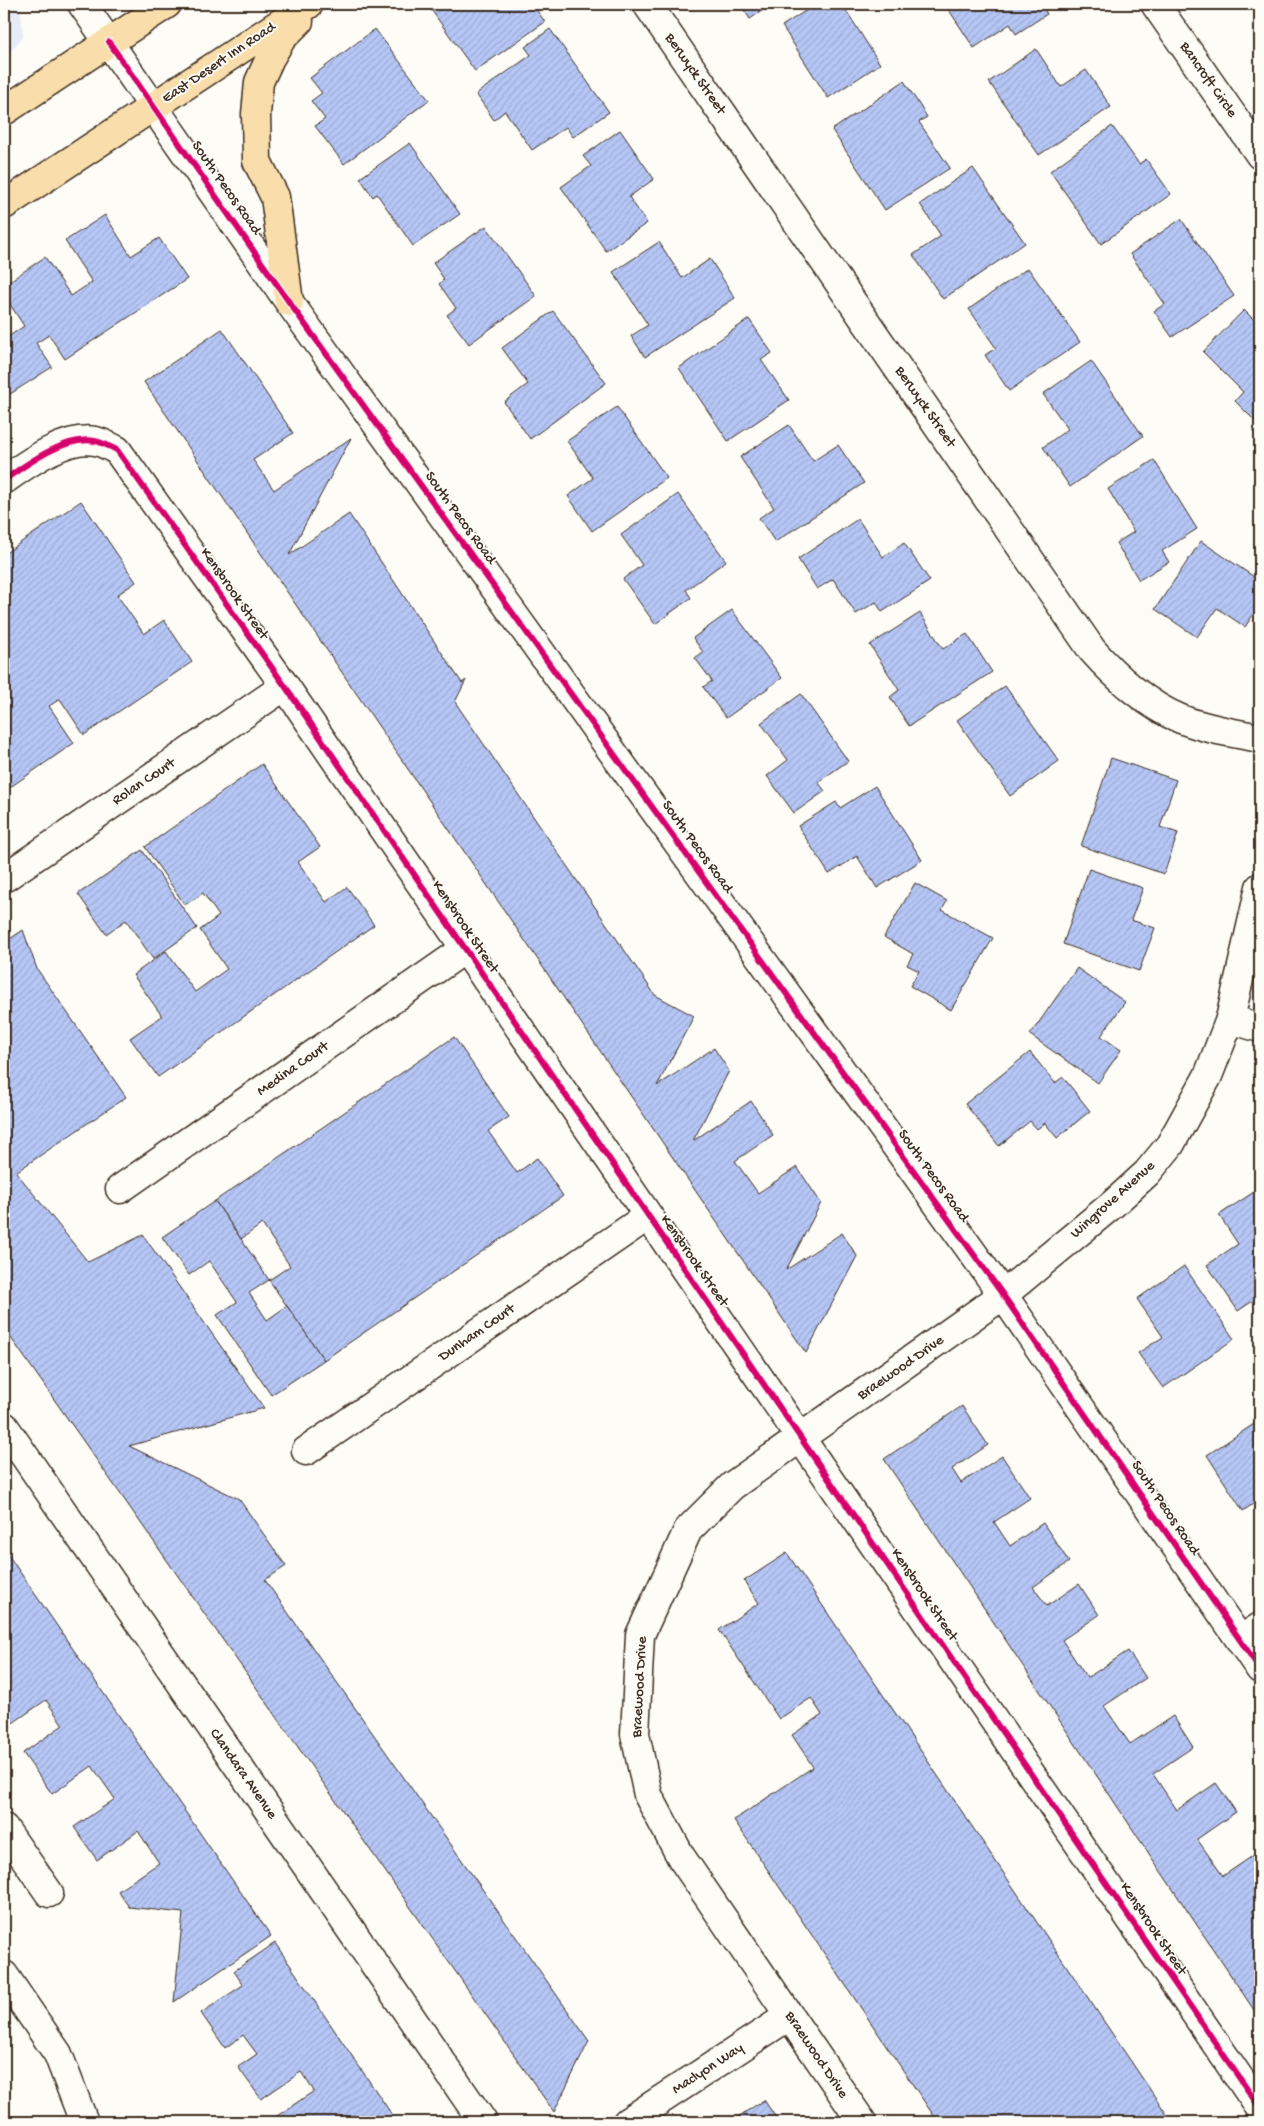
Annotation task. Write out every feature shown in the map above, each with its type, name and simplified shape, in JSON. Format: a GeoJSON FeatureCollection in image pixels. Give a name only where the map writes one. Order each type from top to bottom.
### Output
{"type":"FeatureCollection","features":[{"type":"Feature","properties":{"kind":"main road"},"geometry":{"type":"LineString","coordinates":[[4,111],[167,4]]}},
{"type":"Feature","properties":{"kind":"main road","name":"East Desert Inn Road"},"geometry":{"type":"LineString","coordinates":[[4,205],[309,4]]}},
{"type":"Feature","properties":{"kind":"main road"},"geometry":{"type":"LineString","coordinates":[[289,302],[275,197],[257,161],[256,114],[259,82],[270,58],[282,38],[316,4]]}},
{"type":"Feature","properties":{"kind":"street","name":"South Pecos Road"},"geometry":{"type":"LineString","coordinates":[[82,4],[289,302],[1003,1295],[1250,1633],[1260,1669]]}},
{"type":"Feature","properties":{"kind":"street","name":"Berwyck Street"},"geometry":{"type":"LineString","coordinates":[[647,4],[1092,650],[1121,680],[1179,718],[1201,726],[1260,738]]}},
{"type":"Feature","properties":{"kind":"street","name":"Bancroft Circle"},"geometry":{"type":"LineString","coordinates":[[1155,4],[1260,156]]}},
{"type":"Feature","properties":{"kind":"street","name":"Kensbrook Street"},"geometry":{"type":"LineString","coordinates":[[4,480],[38,457],[78,440],[96,441],[117,450],[285,686],[1260,2106]]}},
{"type":"Feature","properties":{"kind":"street","name":"Rolan Court"},"geometry":{"type":"LineString","coordinates":[[4,878],[285,686]]}},
{"type":"Feature","properties":{"kind":"street","name":"Wingrove Avenue"},"geometry":{"type":"LineString","coordinates":[[1003,1295],[1113,1204],[1147,1173],[1164,1152],[1208,1076],[1230,1019],[1260,887]]}},
{"type":"Feature","properties":{"kind":"street","name":"Medina Court"},"geometry":{"type":"LineString","coordinates":[[120,1189],[465,949]]}},
{"type":"Feature","properties":{"kind":"street"},"geometry":{"type":"LineString","coordinates":[[1230,1019],[1260,1028]]}},
{"type":"Feature","properties":{"kind":"street","name":"Dunham Court"},"geometry":{"type":"LineString","coordinates":[[306,1451],[648,1216]]}},
{"type":"Feature","properties":{"kind":"street","name":"Braewood Drive"},"geometry":{"type":"LineString","coordinates":[[862,2122],[681,1857],[648,1795],[635,1734],[640,1635],[688,1530],[732,1486],[1003,1295]]}},
{"type":"Feature","properties":{"kind":"street","name":"Clandara Avenue"},"geometry":{"type":"LineString","coordinates":[[4,1426],[483,2122]]}},
{"type":"Feature","properties":{"kind":"street"},"geometry":{"type":"LineString","coordinates":[[4,1828],[49,1893]]}},
{"type":"Feature","properties":{"kind":"street"},"geometry":{"type":"LineString","coordinates":[[4,1975],[58,2054],[84,2122]]}},
{"type":"Feature","properties":{"kind":"street","name":"Maclyon Way"},"geometry":{"type":"LineString","coordinates":[[627,2122],[789,2016]]}},
{"type":"Feature","properties":{"kind":"shaded area"},"geometry":{"type":"Polygon","coordinates":[[[4,4],[16,4],[21,11],[23,37],[4,59],[4,4]]]}},
{"type":"Feature","properties":{"kind":"building"},"geometry":{"type":"Polygon","coordinates":[[[427,4],[532,4],[545,22],[475,71],[427,4]]]}},
{"type":"Feature","properties":{"kind":"building"},"geometry":{"type":"Polygon","coordinates":[[[740,4],[772,4],[750,19],[740,4]]]}},
{"type":"Feature","properties":{"kind":"building"},"geometry":{"type":"Polygon","coordinates":[[[816,4],[842,4],[880,64],[828,98],[782,26],[816,4]]]}},
{"type":"Feature","properties":{"kind":"building"},"geometry":{"type":"Polygon","coordinates":[[[945,4],[1041,4],[1047,14],[1016,34],[1010,24],[974,48],[945,4]]]}},
{"type":"Feature","properties":{"kind":"building"},"geometry":{"type":"Polygon","coordinates":[[[375,29],[429,100],[344,164],[315,126],[325,119],[311,101],[322,93],[310,78],[375,29]]]}},
{"type":"Feature","properties":{"kind":"building"},"geometry":{"type":"Polygon","coordinates":[[[550,29],[609,112],[573,137],[566,127],[532,150],[505,111],[494,120],[476,94],[531,55],[525,47],[550,29]]]}},
{"type":"Feature","properties":{"kind":"building"},"geometry":{"type":"Polygon","coordinates":[[[1036,49],[1061,87],[1086,70],[1111,107],[1039,155],[989,82],[1036,49]]]}},
{"type":"Feature","properties":{"kind":"building"},"geometry":{"type":"Polygon","coordinates":[[[904,81],[927,117],[919,122],[950,168],[885,210],[832,130],[904,81]]]}},
{"type":"Feature","properties":{"kind":"building"},"geometry":{"type":"Polygon","coordinates":[[[1112,126],[1139,164],[1146,159],[1171,194],[1101,244],[1050,171],[1112,126]]]}},
{"type":"Feature","properties":{"kind":"building"},"geometry":{"type":"Polygon","coordinates":[[[620,130],[654,179],[629,197],[647,223],[606,251],[561,187],[591,166],[583,156],[620,130]]]}},
{"type":"Feature","properties":{"kind":"building"},"geometry":{"type":"Polygon","coordinates":[[[410,143],[460,214],[413,246],[377,194],[373,197],[360,178],[410,143]]]}},
{"type":"Feature","properties":{"kind":"building"},"geometry":{"type":"Polygon","coordinates":[[[973,168],[1025,243],[943,299],[913,255],[941,236],[920,204],[973,168]]]}},
{"type":"Feature","properties":{"kind":"building"},"geometry":{"type":"Polygon","coordinates":[[[105,215],[131,256],[159,238],[187,279],[65,359],[49,335],[36,343],[52,367],[4,398],[4,340],[24,326],[4,295],[4,285],[45,257],[71,296],[92,282],[65,241],[105,215]]]}},
{"type":"Feature","properties":{"kind":"building"},"geometry":{"type":"Polygon","coordinates":[[[1181,219],[1234,296],[1172,337],[1154,311],[1165,304],[1130,254],[1181,219]]]}},
{"type":"Feature","properties":{"kind":"building"},"geometry":{"type":"Polygon","coordinates":[[[486,226],[536,296],[469,344],[447,315],[456,308],[439,284],[444,279],[433,263],[486,226]]]}},
{"type":"Feature","properties":{"kind":"building"},"geometry":{"type":"Polygon","coordinates":[[[659,242],[682,278],[710,259],[735,298],[645,357],[631,336],[648,325],[613,272],[659,242]]]}},
{"type":"Feature","properties":{"kind":"building"},"geometry":{"type":"Polygon","coordinates":[[[1028,268],[1080,342],[1009,391],[985,355],[996,348],[969,309],[1028,268]]]}},
{"type":"Feature","properties":{"kind":"building"},"geometry":{"type":"Polygon","coordinates":[[[1244,310],[1260,326],[1260,426],[1235,401],[1243,392],[1203,352],[1244,310]]]}},
{"type":"Feature","properties":{"kind":"building"},"geometry":{"type":"Polygon","coordinates":[[[553,311],[606,383],[530,439],[504,402],[528,384],[502,348],[553,311]]]}},
{"type":"Feature","properties":{"kind":"building"},"geometry":{"type":"Polygon","coordinates":[[[749,319],[772,353],[761,360],[789,400],[728,441],[679,368],[749,319]]]}},
{"type":"Feature","properties":{"kind":"building"},"geometry":{"type":"Polygon","coordinates":[[[222,329],[293,433],[253,460],[274,490],[351,438],[289,555],[349,514],[462,683],[466,680],[455,702],[655,995],[694,1016],[657,1086],[714,1048],[729,1071],[693,1141],[751,1101],[773,1135],[735,1161],[758,1193],[797,1167],[821,1203],[786,1270],[842,1233],[857,1256],[806,1353],[144,382],[222,329]]]}},
{"type":"Feature","properties":{"kind":"building"},"geometry":{"type":"Polygon","coordinates":[[[1091,361],[1143,436],[1070,487],[1043,447],[1068,429],[1043,394],[1091,361]]]}},
{"type":"Feature","properties":{"kind":"building"},"geometry":{"type":"Polygon","coordinates":[[[617,407],[667,478],[592,531],[568,496],[593,478],[567,441],[617,407]]]}},
{"type":"Feature","properties":{"kind":"building"},"geometry":{"type":"Polygon","coordinates":[[[789,425],[813,461],[838,445],[864,483],[775,542],[759,518],[774,508],[740,457],[789,425]]]}},
{"type":"Feature","properties":{"kind":"building"},"geometry":{"type":"Polygon","coordinates":[[[1154,460],[1197,529],[1162,551],[1169,562],[1139,580],[1116,543],[1134,532],[1108,489],[1154,460]]]}},
{"type":"Feature","properties":{"kind":"building"},"geometry":{"type":"Polygon","coordinates":[[[678,494],[726,561],[686,590],[691,598],[655,624],[623,579],[642,565],[621,535],[678,494]]]}},
{"type":"Feature","properties":{"kind":"building"},"geometry":{"type":"Polygon","coordinates":[[[81,501],[136,582],[117,595],[144,634],[164,620],[192,662],[84,735],[60,699],[49,706],[74,743],[6,790],[4,787],[4,554],[81,501]]]}},
{"type":"Feature","properties":{"kind":"building"},"geometry":{"type":"Polygon","coordinates":[[[858,519],[883,557],[904,543],[930,581],[882,612],[876,602],[856,614],[833,579],[817,589],[798,559],[858,519]]]}},
{"type":"Feature","properties":{"kind":"building"},"geometry":{"type":"Polygon","coordinates":[[[1201,541],[1260,581],[1260,604],[1245,627],[1217,608],[1197,637],[1155,609],[1201,541]]]}},
{"type":"Feature","properties":{"kind":"building"},"geometry":{"type":"Polygon","coordinates":[[[732,610],[782,678],[726,718],[703,687],[712,681],[695,658],[703,652],[693,638],[732,610]]]}},
{"type":"Feature","properties":{"kind":"building"},"geometry":{"type":"Polygon","coordinates":[[[920,613],[943,649],[967,634],[992,672],[909,726],[890,697],[899,690],[870,645],[920,613]]]}},
{"type":"Feature","properties":{"kind":"building"},"geometry":{"type":"Polygon","coordinates":[[[1005,686],[1059,761],[1010,796],[957,720],[1005,686]]]}},
{"type":"Feature","properties":{"kind":"building"},"geometry":{"type":"Polygon","coordinates":[[[801,694],[848,761],[818,782],[825,791],[794,813],[767,776],[788,760],[761,723],[801,694]]]}},
{"type":"Feature","properties":{"kind":"building"},"geometry":{"type":"Polygon","coordinates":[[[1111,758],[1176,780],[1160,827],[1178,833],[1164,874],[1081,846],[1111,758]]]}},
{"type":"Feature","properties":{"kind":"building"},"geometry":{"type":"Polygon","coordinates":[[[262,764],[320,847],[298,862],[326,902],[347,887],[374,925],[158,1077],[130,1038],[162,1016],[133,975],[166,951],[195,992],[227,969],[200,930],[219,916],[203,893],[185,905],[145,847],[262,764]]]}},
{"type":"Feature","properties":{"kind":"building"},"geometry":{"type":"Polygon","coordinates":[[[875,786],[922,860],[877,888],[857,856],[829,874],[798,826],[836,802],[840,808],[875,786]]]}},
{"type":"Feature","properties":{"kind":"building"},"geometry":{"type":"Polygon","coordinates":[[[142,850],[197,928],[153,959],[126,920],[106,934],[78,894],[142,850]]]}},
{"type":"Feature","properties":{"kind":"building"},"geometry":{"type":"Polygon","coordinates":[[[1089,869],[1143,888],[1131,920],[1155,928],[1139,971],[1063,944],[1089,869]]]}},
{"type":"Feature","properties":{"kind":"building"},"geometry":{"type":"Polygon","coordinates":[[[915,883],[947,901],[942,910],[993,938],[951,1010],[910,986],[919,971],[907,965],[913,954],[884,937],[915,883]]]}},
{"type":"Feature","properties":{"kind":"building"},"geometry":{"type":"Polygon","coordinates":[[[23,930],[37,969],[126,1097],[16,1172],[88,1262],[143,1235],[264,1408],[129,1446],[239,1499],[286,1566],[265,1580],[589,2041],[554,2112],[4,1328],[4,943],[23,930]]]}},
{"type":"Feature","properties":{"kind":"building"},"geometry":{"type":"Polygon","coordinates":[[[1077,968],[1125,1002],[1101,1036],[1121,1050],[1098,1083],[1030,1035],[1077,968]]]}},
{"type":"Feature","properties":{"kind":"building"},"geometry":{"type":"Polygon","coordinates":[[[454,1037],[509,1117],[488,1131],[517,1173],[537,1158],[563,1196],[324,1360],[269,1280],[290,1266],[262,1224],[241,1239],[215,1201],[454,1037]]]}},
{"type":"Feature","properties":{"kind":"building"},"geometry":{"type":"Polygon","coordinates":[[[1030,1052],[1055,1083],[1063,1077],[1090,1111],[1057,1138],[1045,1123],[1037,1129],[1030,1121],[999,1146],[965,1104],[1030,1052]]]}},
{"type":"Feature","properties":{"kind":"building"},"geometry":{"type":"Polygon","coordinates":[[[1260,1188],[1260,1296],[1238,1311],[1207,1265],[1238,1244],[1219,1215],[1260,1188]]]}},
{"type":"Feature","properties":{"kind":"building"},"geometry":{"type":"Polygon","coordinates":[[[215,1201],[269,1280],[249,1293],[267,1320],[287,1306],[324,1360],[271,1395],[217,1315],[237,1302],[209,1261],[189,1275],[162,1237],[215,1201]]]}},
{"type":"Feature","properties":{"kind":"building"},"geometry":{"type":"Polygon","coordinates":[[[1184,1266],[1234,1339],[1163,1388],[1138,1353],[1163,1337],[1137,1299],[1184,1266]]]}},
{"type":"Feature","properties":{"kind":"building"},"geometry":{"type":"Polygon","coordinates":[[[962,1406],[988,1445],[952,1469],[961,1483],[1002,1456],[1030,1498],[994,1522],[1010,1546],[1043,1523],[1069,1562],[1033,1587],[1047,1606],[1079,1584],[1099,1615],[1062,1640],[1087,1678],[1128,1651],[1146,1678],[1104,1706],[1130,1744],[1173,1716],[1193,1747],[1153,1774],[1177,1810],[1216,1783],[1236,1812],[1197,1839],[1223,1876],[1260,1851],[1260,1905],[1252,1911],[1260,1924],[1260,2019],[884,1459],[962,1406]]]}},
{"type":"Feature","properties":{"kind":"building"},"geometry":{"type":"Polygon","coordinates":[[[1260,1420],[1260,1499],[1243,1511],[1207,1455],[1260,1420]]]}},
{"type":"Feature","properties":{"kind":"building"},"geometry":{"type":"Polygon","coordinates":[[[4,1549],[271,1936],[174,2002],[183,1913],[129,1907],[118,1891],[159,1863],[138,1831],[97,1860],[74,1827],[115,1799],[92,1766],[52,1794],[23,1753],[63,1725],[46,1700],[4,1729],[4,1549]]]}},
{"type":"Feature","properties":{"kind":"building"},"geometry":{"type":"Polygon","coordinates":[[[787,1553],[1172,2122],[938,2122],[734,1820],[813,1767],[792,1735],[822,1715],[811,1698],[779,1719],[719,1630],[759,1603],[744,1581],[787,1553]]]}},
{"type":"Feature","properties":{"kind":"building"},"geometry":{"type":"Polygon","coordinates":[[[275,1943],[397,2122],[277,2122],[274,2118],[314,2091],[301,2072],[261,2099],[238,2067],[257,2054],[243,2035],[225,2048],[201,2013],[243,1985],[234,1971],[275,1943]]]}},
{"type":"Feature","properties":{"kind":"building"},"geometry":{"type":"Polygon","coordinates":[[[764,2100],[779,2122],[730,2122],[764,2100]]]}},
{"type":"Feature","properties":{"kind":"cycle path"},"geometry":{"type":"LineString","coordinates":[[109,42],[289,302],[1003,1295],[1260,1669]]}},
{"type":"Feature","properties":{"kind":"cycle path"},"geometry":{"type":"LineString","coordinates":[[4,480],[47,452],[72,442],[95,441],[117,450],[285,686],[1260,2108]]}}]}
